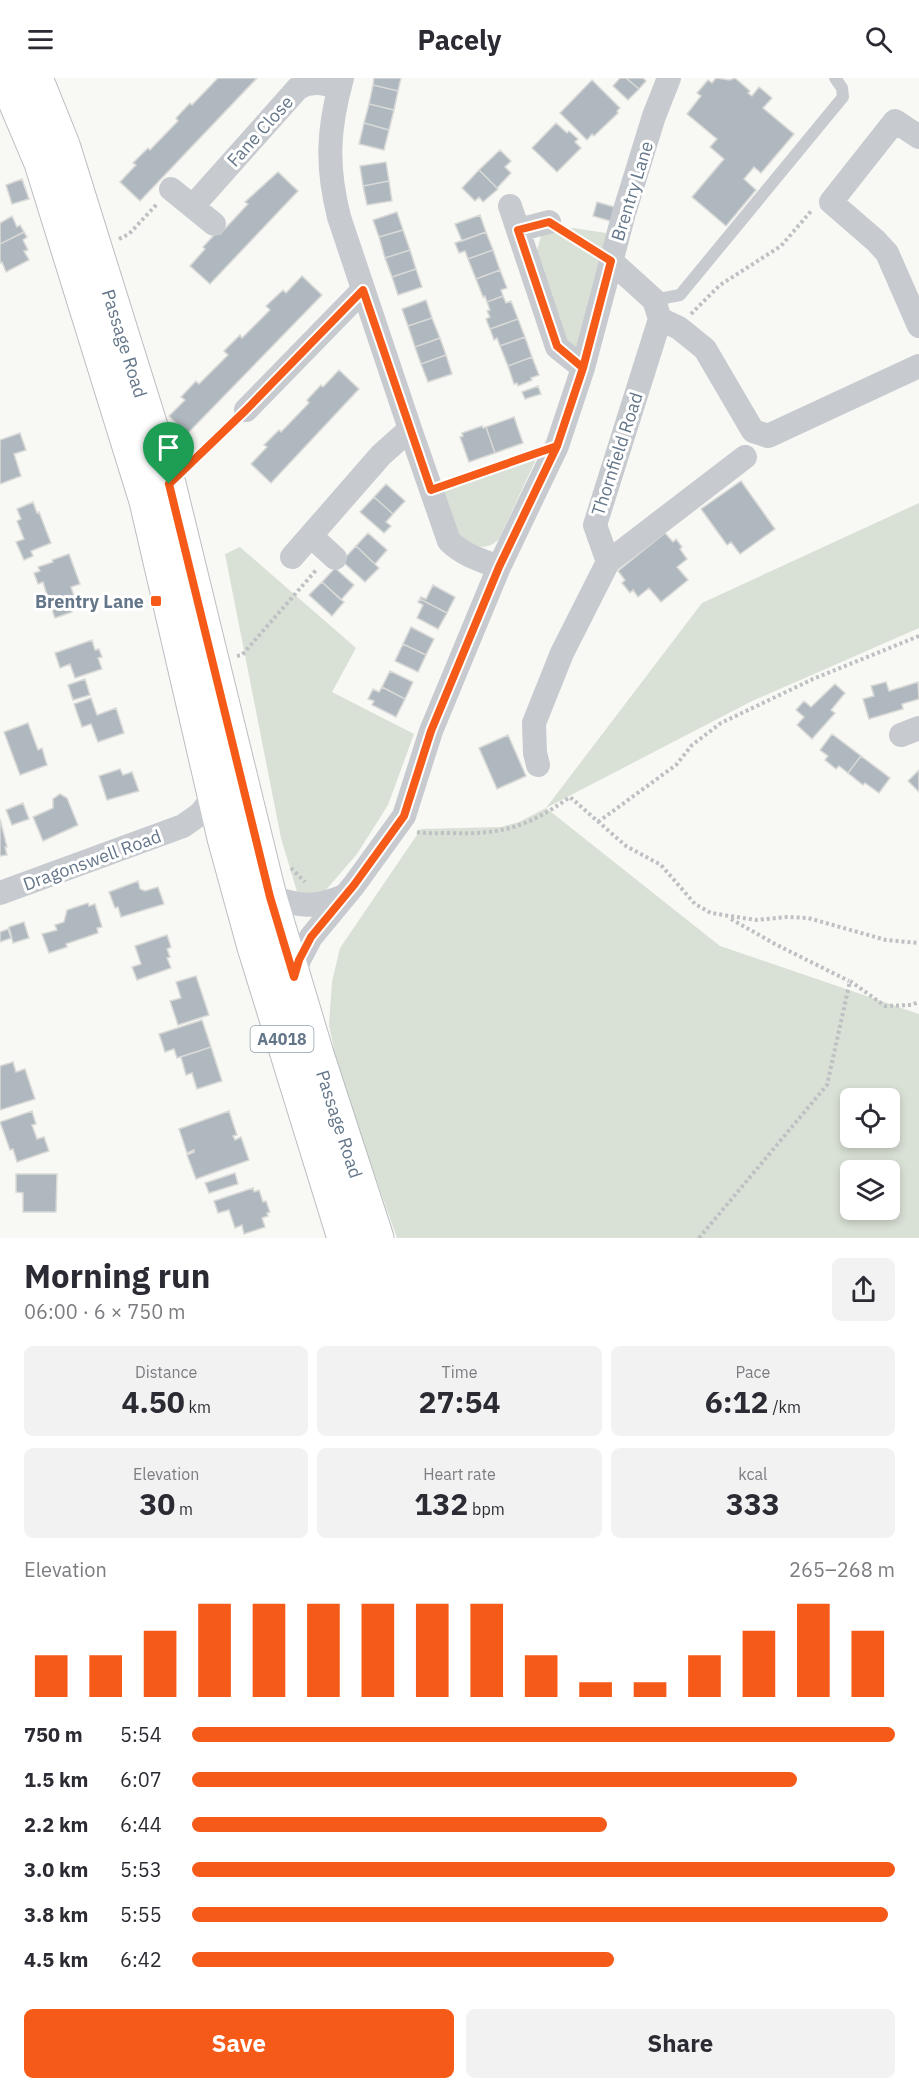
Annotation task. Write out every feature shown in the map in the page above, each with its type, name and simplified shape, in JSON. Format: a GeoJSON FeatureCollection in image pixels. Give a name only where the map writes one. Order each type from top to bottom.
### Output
{"type":"FeatureCollection","features":[{"type":"Feature","properties":{"kind":"main road","name":"Passage Road"},"geometry":{"type":"LineString","coordinates":[[5,78],[41,163],[146,501],[224,838],[254,947],[344,1238]]}},
{"type":"Feature","properties":{"kind":"main road","name":"Passage Road"},"geometry":{"type":"LineString","coordinates":[[36,78],[63,145],[169,484],[270,897],[376,1238]]}},
{"type":"Feature","properties":{"kind":"street","name":"Brentry Lane"},"geometry":{"type":"LineString","coordinates":[[294,977],[299,960],[311,937],[335,900],[404,816],[431,731],[499,567],[557,446],[583,368],[611,261],[654,116],[669,78]]}},
{"type":"Feature","properties":{"kind":"street","name":"Fane Close"},"geometry":{"type":"LineString","coordinates":[[193,206],[298,88],[306,83],[340,83]]}},
{"type":"Feature","properties":{"kind":"street"},"geometry":{"type":"LineString","coordinates":[[340,83],[330,136],[334,195],[363,290],[449,541],[468,555],[499,567]]}},
{"type":"Feature","properties":{"kind":"street"},"geometry":{"type":"LineString","coordinates":[[919,137],[895,121],[831,202],[887,253],[919,326]]}},
{"type":"Feature","properties":{"kind":"street"},"geometry":{"type":"LineString","coordinates":[[171,189],[214,224]]}},
{"type":"Feature","properties":{"kind":"street"},"geometry":{"type":"LineString","coordinates":[[510,206],[557,346],[583,368]]}},
{"type":"Feature","properties":{"kind":"street"},"geometry":{"type":"LineString","coordinates":[[518,230],[549,222]]}},
{"type":"Feature","properties":{"kind":"street"},"geometry":{"type":"LineString","coordinates":[[611,261],[664,316],[705,349],[753,430],[768,436],[919,366]]}},
{"type":"Feature","properties":{"kind":"street"},"geometry":{"type":"LineString","coordinates":[[256,406],[363,290]]}},
{"type":"Feature","properties":{"kind":"street","name":"Thornfield Road"},"geometry":{"type":"LineString","coordinates":[[608,562],[595,525],[664,316]]}},
{"type":"Feature","properties":{"kind":"street"},"geometry":{"type":"LineString","coordinates":[[292,557],[324,548],[381,455],[410,429]]}},
{"type":"Feature","properties":{"kind":"street"},"geometry":{"type":"LineString","coordinates":[[538,765],[535,753],[534,723],[562,653],[608,562],[745,457]]}},
{"type":"Feature","properties":{"kind":"street","name":"Dragonswell Road"},"geometry":{"type":"LineString","coordinates":[[0,893],[183,826],[200,814],[214,796]]}},
{"type":"Feature","properties":{"kind":"street","name":"Dragonswell Road"},"geometry":{"type":"LineString","coordinates":[[183,826],[224,838]]}},
{"type":"Feature","properties":{"kind":"street"},"geometry":{"type":"LineString","coordinates":[[270,897],[297,905],[312,906],[335,900]]}},
{"type":"Feature","properties":{"kind":"lane"},"geometry":{"type":"LineString","coordinates":[[664,316],[843,97],[842,88],[835,78]]}},
{"type":"Feature","properties":{"kind":"path"},"geometry":{"type":"LineString","coordinates":[[97,250],[129,234],[171,189]]}},
{"type":"Feature","properties":{"kind":"path"},"geometry":{"type":"LineString","coordinates":[[664,316],[720,285],[781,246],[815,206],[831,202]]}},
{"type":"Feature","properties":{"kind":"path"},"geometry":{"type":"LineString","coordinates":[[549,222],[611,261]]}},
{"type":"Feature","properties":{"kind":"path"},"geometry":{"type":"LineString","coordinates":[[169,484],[256,406]]}},
{"type":"Feature","properties":{"kind":"path"},"geometry":{"type":"LineString","coordinates":[[431,490],[557,446]]}},
{"type":"Feature","properties":{"kind":"path"},"geometry":{"type":"LineString","coordinates":[[214,665],[242,655],[320,566],[324,548]]}},
{"type":"Feature","properties":{"kind":"path"},"geometry":{"type":"LineString","coordinates":[[598,822],[676,765],[692,745],[721,723],[813,679],[919,636]]}},
{"type":"Feature","properties":{"kind":"path"},"geometry":{"type":"LineString","coordinates":[[395,828],[422,833],[452,834],[505,831],[550,812],[570,797],[626,846],[661,865],[695,904],[711,913],[756,920],[808,918],[886,940],[919,943]]}},
{"type":"Feature","properties":{"kind":"path"},"geometry":{"type":"LineString","coordinates":[[260,858],[284,862],[335,900]]}},
{"type":"Feature","properties":{"kind":"path"},"geometry":{"type":"LineString","coordinates":[[728,917],[775,944],[850,981],[885,1006],[911,1005],[919,1002]]}},
{"type":"Feature","properties":{"kind":"path"},"geometry":{"type":"LineString","coordinates":[[699,1238],[827,1085],[850,981]]}},
{"type":"Feature","properties":{"kind":"shaded area"},"geometry":{"type":"Polygon","coordinates":[[[573,228],[613,234],[582,347],[574,350],[564,346],[537,251],[541,236],[553,231],[573,228]]]}},
{"type":"Feature","properties":{"kind":"shaded area"},"geometry":{"type":"Polygon","coordinates":[[[538,455],[499,539],[485,547],[461,540],[443,489],[538,455]]]}},
{"type":"Feature","properties":{"kind":"shaded area"},"geometry":{"type":"Polygon","coordinates":[[[919,503],[919,628],[752,701],[546,808],[702,603],[919,503]]]}},
{"type":"Feature","properties":{"kind":"shaded area"},"geometry":{"type":"Polygon","coordinates":[[[240,547],[356,648],[332,692],[414,734],[388,805],[357,854],[318,899],[298,895],[281,838],[225,554],[240,547]]]}},
{"type":"Feature","properties":{"kind":"shaded area"},"geometry":{"type":"Polygon","coordinates":[[[546,808],[720,946],[919,1014],[919,1238],[397,1238],[339,1074],[329,1025],[332,982],[340,948],[421,829],[501,827],[519,822],[546,808]]]}},
{"type":"Feature","properties":{"kind":"building"},"geometry":{"type":"Polygon","coordinates":[[[218,78],[257,78],[140,201],[120,182],[136,165],[133,163],[148,148],[150,150],[178,121],[176,118],[190,103],[192,105],[218,78]]]}},
{"type":"Feature","properties":{"kind":"building"},"geometry":{"type":"Polygon","coordinates":[[[374,78],[401,78],[398,91],[373,85],[374,78]]]}},
{"type":"Feature","properties":{"kind":"building"},"geometry":{"type":"Polygon","coordinates":[[[620,78],[626,78],[639,89],[628,100],[613,86],[620,78]]]}},
{"type":"Feature","properties":{"kind":"building"},"geometry":{"type":"Polygon","coordinates":[[[626,78],[643,78],[646,81],[639,89],[626,78]]]}},
{"type":"Feature","properties":{"kind":"building"},"geometry":{"type":"Polygon","coordinates":[[[716,78],[730,80],[735,78],[750,91],[748,93],[752,96],[759,87],[772,98],[763,108],[794,134],[761,173],[754,167],[744,179],[756,190],[726,226],[692,197],[724,159],[710,147],[717,139],[687,114],[701,96],[697,93],[708,80],[712,83],[716,78]]]}},
{"type":"Feature","properties":{"kind":"building"},"geometry":{"type":"Polygon","coordinates":[[[592,80],[620,108],[618,113],[587,140],[560,113],[592,80]]]}},
{"type":"Feature","properties":{"kind":"building"},"geometry":{"type":"Polygon","coordinates":[[[373,85],[398,91],[394,110],[369,104],[373,85]]]}},
{"type":"Feature","properties":{"kind":"building"},"geometry":{"type":"Polygon","coordinates":[[[369,104],[394,110],[389,130],[364,123],[369,104]]]}},
{"type":"Feature","properties":{"kind":"building"},"geometry":{"type":"Polygon","coordinates":[[[364,123],[389,130],[384,150],[359,144],[364,123]]]}},
{"type":"Feature","properties":{"kind":"building"},"geometry":{"type":"Polygon","coordinates":[[[556,123],[578,139],[575,142],[581,148],[557,172],[532,148],[556,123]]]}},
{"type":"Feature","properties":{"kind":"building"},"geometry":{"type":"Polygon","coordinates":[[[500,150],[511,161],[505,167],[511,173],[497,188],[479,170],[500,150]]]}},
{"type":"Feature","properties":{"kind":"building"},"geometry":{"type":"Polygon","coordinates":[[[386,162],[389,181],[363,186],[360,166],[386,162]]]}},
{"type":"Feature","properties":{"kind":"building"},"geometry":{"type":"Polygon","coordinates":[[[479,170],[498,189],[483,202],[479,197],[475,201],[462,188],[479,170]]]}},
{"type":"Feature","properties":{"kind":"building"},"geometry":{"type":"Polygon","coordinates":[[[278,172],[298,191],[210,284],[190,266],[205,249],[203,247],[218,231],[220,234],[248,204],[245,202],[278,172]]]}},
{"type":"Feature","properties":{"kind":"building"},"geometry":{"type":"Polygon","coordinates":[[[22,179],[29,199],[12,204],[6,185],[22,179]]]}},
{"type":"Feature","properties":{"kind":"building"},"geometry":{"type":"Polygon","coordinates":[[[389,181],[392,201],[367,205],[363,186],[389,181]]]}},
{"type":"Feature","properties":{"kind":"building"},"geometry":{"type":"Polygon","coordinates":[[[597,202],[621,209],[617,223],[593,216],[597,202]]]}},
{"type":"Feature","properties":{"kind":"building"},"geometry":{"type":"Polygon","coordinates":[[[397,212],[403,230],[379,237],[373,220],[397,212]]]}},
{"type":"Feature","properties":{"kind":"building"},"geometry":{"type":"Polygon","coordinates":[[[480,215],[486,232],[462,241],[455,224],[480,215]]]}},
{"type":"Feature","properties":{"kind":"building"},"geometry":{"type":"Polygon","coordinates":[[[12,216],[17,227],[20,225],[24,232],[0,244],[0,223],[12,216]]]}},
{"type":"Feature","properties":{"kind":"building"},"geometry":{"type":"Polygon","coordinates":[[[403,230],[410,250],[385,258],[379,237],[403,230]]]}},
{"type":"Feature","properties":{"kind":"building"},"geometry":{"type":"Polygon","coordinates":[[[24,232],[27,237],[23,240],[28,250],[24,251],[29,260],[6,272],[2,262],[0,263],[0,244],[24,232]]]}},
{"type":"Feature","properties":{"kind":"building"},"geometry":{"type":"Polygon","coordinates":[[[486,232],[493,250],[468,259],[465,251],[459,253],[455,243],[486,232]]]}},
{"type":"Feature","properties":{"kind":"building"},"geometry":{"type":"Polygon","coordinates":[[[410,250],[416,269],[392,277],[385,258],[410,250]]]}},
{"type":"Feature","properties":{"kind":"building"},"geometry":{"type":"Polygon","coordinates":[[[493,250],[500,270],[476,279],[468,259],[493,250]]]}},
{"type":"Feature","properties":{"kind":"building"},"geometry":{"type":"Polygon","coordinates":[[[416,269],[422,287],[398,295],[392,277],[416,269]]]}},
{"type":"Feature","properties":{"kind":"building"},"geometry":{"type":"Polygon","coordinates":[[[500,270],[507,288],[501,290],[503,296],[487,302],[476,279],[500,270]]]}},
{"type":"Feature","properties":{"kind":"building"},"geometry":{"type":"Polygon","coordinates":[[[302,276],[322,295],[187,434],[169,416],[185,400],[181,397],[196,381],[199,384],[228,355],[224,351],[240,335],[242,338],[270,310],[266,306],[283,290],[286,293],[302,276]]]}},
{"type":"Feature","properties":{"kind":"building"},"geometry":{"type":"Polygon","coordinates":[[[503,296],[506,303],[511,301],[518,319],[490,329],[486,319],[490,317],[487,302],[503,296]]]}},
{"type":"Feature","properties":{"kind":"building"},"geometry":{"type":"Polygon","coordinates":[[[426,300],[432,318],[408,326],[402,309],[426,300]]]}},
{"type":"Feature","properties":{"kind":"building"},"geometry":{"type":"Polygon","coordinates":[[[432,318],[440,338],[415,347],[408,326],[432,318]]]}},
{"type":"Feature","properties":{"kind":"building"},"geometry":{"type":"Polygon","coordinates":[[[518,319],[525,337],[500,346],[497,338],[494,340],[490,329],[518,319]]]}},
{"type":"Feature","properties":{"kind":"building"},"geometry":{"type":"Polygon","coordinates":[[[525,337],[532,357],[508,366],[500,346],[525,337]]]}},
{"type":"Feature","properties":{"kind":"building"},"geometry":{"type":"Polygon","coordinates":[[[440,338],[446,355],[421,364],[415,347],[440,338]]]}},
{"type":"Feature","properties":{"kind":"building"},"geometry":{"type":"Polygon","coordinates":[[[446,355],[452,374],[428,382],[421,364],[446,355]]]}},
{"type":"Feature","properties":{"kind":"building"},"geometry":{"type":"Polygon","coordinates":[[[532,357],[539,375],[518,386],[517,383],[514,384],[508,366],[532,357]]]}},
{"type":"Feature","properties":{"kind":"building"},"geometry":{"type":"Polygon","coordinates":[[[339,370],[359,389],[271,483],[251,464],[267,447],[264,445],[279,430],[281,432],[309,403],[307,400],[321,385],[323,387],[339,370]]]}},
{"type":"Feature","properties":{"kind":"building"},"geometry":{"type":"Polygon","coordinates":[[[538,386],[541,394],[525,399],[522,392],[538,386]]]}},
{"type":"Feature","properties":{"kind":"building"},"geometry":{"type":"Polygon","coordinates":[[[514,417],[523,443],[495,453],[486,427],[514,417]]]}},
{"type":"Feature","properties":{"kind":"building"},"geometry":{"type":"Polygon","coordinates":[[[482,426],[486,427],[495,453],[469,462],[460,437],[463,436],[462,433],[482,426]]]}},
{"type":"Feature","properties":{"kind":"building"},"geometry":{"type":"Polygon","coordinates":[[[20,433],[26,450],[14,454],[21,476],[0,484],[0,440],[20,433]]]}},
{"type":"Feature","properties":{"kind":"building"},"geometry":{"type":"Polygon","coordinates":[[[741,481],[775,529],[740,554],[731,542],[727,545],[701,509],[741,481]]]}},
{"type":"Feature","properties":{"kind":"building"},"geometry":{"type":"Polygon","coordinates":[[[386,484],[405,501],[393,514],[374,497],[386,484]]]}},
{"type":"Feature","properties":{"kind":"building"},"geometry":{"type":"Polygon","coordinates":[[[374,497],[393,514],[386,522],[391,526],[384,533],[360,512],[374,497]]]}},
{"type":"Feature","properties":{"kind":"building"},"geometry":{"type":"Polygon","coordinates":[[[33,502],[51,543],[31,551],[33,556],[24,560],[16,542],[24,539],[17,521],[21,519],[17,509],[33,502]]]}},
{"type":"Feature","properties":{"kind":"building"},"geometry":{"type":"Polygon","coordinates":[[[368,533],[387,550],[375,564],[356,546],[368,533]]]}},
{"type":"Feature","properties":{"kind":"building"},"geometry":{"type":"Polygon","coordinates":[[[665,533],[673,542],[676,539],[682,547],[680,549],[687,559],[677,567],[688,580],[661,602],[649,588],[638,597],[633,590],[630,593],[622,583],[625,580],[618,571],[665,533]]]}},
{"type":"Feature","properties":{"kind":"building"},"geometry":{"type":"Polygon","coordinates":[[[356,546],[379,568],[365,582],[342,561],[356,546]]]}},
{"type":"Feature","properties":{"kind":"building"},"geometry":{"type":"Polygon","coordinates":[[[69,554],[80,584],[71,587],[75,599],[68,601],[72,612],[55,618],[44,596],[47,595],[43,582],[38,584],[34,573],[40,571],[38,567],[69,554]]]}},
{"type":"Feature","properties":{"kind":"building"},"geometry":{"type":"Polygon","coordinates":[[[335,568],[354,585],[341,600],[322,582],[335,568]]]}},
{"type":"Feature","properties":{"kind":"building"},"geometry":{"type":"Polygon","coordinates":[[[322,582],[344,602],[332,616],[309,595],[322,582]]]}},
{"type":"Feature","properties":{"kind":"building"},"geometry":{"type":"Polygon","coordinates":[[[433,585],[455,597],[447,613],[420,599],[421,597],[426,599],[433,585]]]}},
{"type":"Feature","properties":{"kind":"building"},"geometry":{"type":"Polygon","coordinates":[[[420,599],[447,613],[438,629],[417,618],[423,605],[418,602],[420,599]]]}},
{"type":"Feature","properties":{"kind":"building"},"geometry":{"type":"Polygon","coordinates":[[[411,627],[434,639],[426,655],[403,644],[411,627]]]}},
{"type":"Feature","properties":{"kind":"building"},"geometry":{"type":"Polygon","coordinates":[[[92,640],[95,650],[99,649],[102,657],[98,658],[102,669],[75,678],[70,664],[60,668],[55,653],[92,640]]]}},
{"type":"Feature","properties":{"kind":"building"},"geometry":{"type":"Polygon","coordinates":[[[403,644],[426,655],[418,672],[395,661],[403,644]]]}},
{"type":"Feature","properties":{"kind":"building"},"geometry":{"type":"Polygon","coordinates":[[[390,671],[413,682],[405,699],[382,687],[390,671]]]}},
{"type":"Feature","properties":{"kind":"building"},"geometry":{"type":"Polygon","coordinates":[[[85,679],[90,695],[73,700],[68,685],[85,679]]]}},
{"type":"Feature","properties":{"kind":"building"},"geometry":{"type":"Polygon","coordinates":[[[886,682],[889,691],[918,682],[919,699],[902,704],[903,709],[869,719],[863,699],[874,696],[871,686],[886,682]]]}},
{"type":"Feature","properties":{"kind":"building"},"geometry":{"type":"Polygon","coordinates":[[[835,684],[845,693],[831,710],[835,713],[812,739],[797,725],[804,717],[796,710],[804,701],[811,707],[835,684]]]}},
{"type":"Feature","properties":{"kind":"building"},"geometry":{"type":"Polygon","coordinates":[[[382,687],[405,699],[396,717],[372,705],[374,701],[368,699],[373,689],[379,692],[382,687]]]}},
{"type":"Feature","properties":{"kind":"building"},"geometry":{"type":"Polygon","coordinates":[[[91,698],[97,715],[116,708],[124,733],[98,742],[91,724],[82,727],[74,704],[91,698]]]}},
{"type":"Feature","properties":{"kind":"building"},"geometry":{"type":"Polygon","coordinates":[[[28,723],[38,750],[42,748],[47,765],[20,775],[4,732],[28,723]]]}},
{"type":"Feature","properties":{"kind":"building"},"geometry":{"type":"Polygon","coordinates":[[[832,734],[861,756],[848,773],[839,766],[836,769],[825,760],[828,756],[820,750],[832,734]]]}},
{"type":"Feature","properties":{"kind":"building"},"geometry":{"type":"Polygon","coordinates":[[[508,735],[526,776],[497,789],[479,748],[508,735]]]}},
{"type":"Feature","properties":{"kind":"building"},"geometry":{"type":"Polygon","coordinates":[[[861,756],[890,778],[879,793],[865,783],[863,785],[848,773],[861,756]]]}},
{"type":"Feature","properties":{"kind":"building"},"geometry":{"type":"Polygon","coordinates":[[[120,769],[123,775],[132,772],[139,791],[107,800],[99,776],[120,769]]]}},
{"type":"Feature","properties":{"kind":"building"},"geometry":{"type":"Polygon","coordinates":[[[919,770],[919,792],[908,781],[919,770]]]}},
{"type":"Feature","properties":{"kind":"building"},"geometry":{"type":"Polygon","coordinates":[[[60,794],[67,798],[78,825],[43,841],[33,817],[53,808],[53,799],[60,794]]]}},
{"type":"Feature","properties":{"kind":"building"},"geometry":{"type":"Polygon","coordinates":[[[23,803],[29,819],[12,825],[6,810],[23,803]]]}},
{"type":"Feature","properties":{"kind":"building"},"geometry":{"type":"Polygon","coordinates":[[[0,819],[7,855],[0,856],[0,819]]]}},
{"type":"Feature","properties":{"kind":"building"},"geometry":{"type":"Polygon","coordinates":[[[138,881],[140,889],[145,891],[158,887],[164,904],[121,917],[109,892],[138,881]]]}},
{"type":"Feature","properties":{"kind":"building"},"geometry":{"type":"Polygon","coordinates":[[[88,903],[89,906],[95,904],[102,927],[97,928],[98,933],[66,944],[67,947],[49,953],[42,934],[57,930],[55,925],[64,922],[67,910],[88,903]]]}},
{"type":"Feature","properties":{"kind":"building"},"geometry":{"type":"Polygon","coordinates":[[[24,922],[29,938],[13,943],[9,927],[24,922]]]}},
{"type":"Feature","properties":{"kind":"building"},"geometry":{"type":"Polygon","coordinates":[[[8,929],[11,938],[0,942],[0,932],[8,929]]]}},
{"type":"Feature","properties":{"kind":"building"},"geometry":{"type":"Polygon","coordinates":[[[167,935],[171,947],[167,949],[170,957],[167,958],[171,968],[137,980],[132,967],[141,964],[135,946],[167,935]]]}},
{"type":"Feature","properties":{"kind":"building"},"geometry":{"type":"Polygon","coordinates":[[[196,976],[209,1015],[178,1025],[170,1001],[181,998],[176,982],[196,976]]]}},
{"type":"Feature","properties":{"kind":"building"},"geometry":{"type":"Polygon","coordinates":[[[202,1020],[211,1047],[177,1058],[174,1049],[165,1052],[159,1034],[202,1020]]]}},
{"type":"Feature","properties":{"kind":"building"},"geometry":{"type":"Polygon","coordinates":[[[211,1047],[222,1081],[197,1089],[192,1073],[186,1075],[181,1057],[211,1047]]]}},
{"type":"Feature","properties":{"kind":"building"},"geometry":{"type":"Polygon","coordinates":[[[13,1062],[16,1072],[25,1069],[35,1099],[0,1110],[0,1066],[13,1062]]]}},
{"type":"Feature","properties":{"kind":"building"},"geometry":{"type":"Polygon","coordinates":[[[32,1111],[36,1124],[32,1125],[37,1139],[44,1137],[49,1151],[17,1162],[0,1122],[32,1111]]]}},
{"type":"Feature","properties":{"kind":"building"},"geometry":{"type":"Polygon","coordinates":[[[229,1111],[237,1135],[233,1136],[235,1140],[241,1137],[249,1160],[196,1179],[187,1155],[194,1150],[187,1153],[179,1129],[229,1111]]]}},
{"type":"Feature","properties":{"kind":"building"},"geometry":{"type":"Polygon","coordinates":[[[235,1173],[238,1184],[209,1193],[205,1183],[235,1173]]]}},
{"type":"Feature","properties":{"kind":"building"},"geometry":{"type":"Polygon","coordinates":[[[16,1174],[57,1174],[56,1212],[23,1212],[23,1193],[16,1192],[16,1174]]]}},
{"type":"Feature","properties":{"kind":"building"},"geometry":{"type":"Polygon","coordinates":[[[253,1188],[254,1192],[259,1190],[270,1212],[267,1213],[268,1216],[262,1218],[265,1227],[244,1234],[242,1225],[235,1228],[229,1210],[218,1213],[214,1201],[253,1188]]]}},
{"type":"Feature","properties":{"kind":"place","name":"Brentry Lane"},"geometry":{"type":"Point","coordinates":[156,601]}},
{"type":"Feature","properties":{"kind":"route"},"geometry":{"type":"LineString","coordinates":[[169,484],[246,410],[363,290],[431,490],[557,446],[572,405],[583,368],[557,346],[518,230],[549,222],[611,261],[583,368],[557,446],[499,567],[431,731],[404,816],[354,885],[311,937],[299,960],[294,977],[270,897],[169,484]]}}]}
